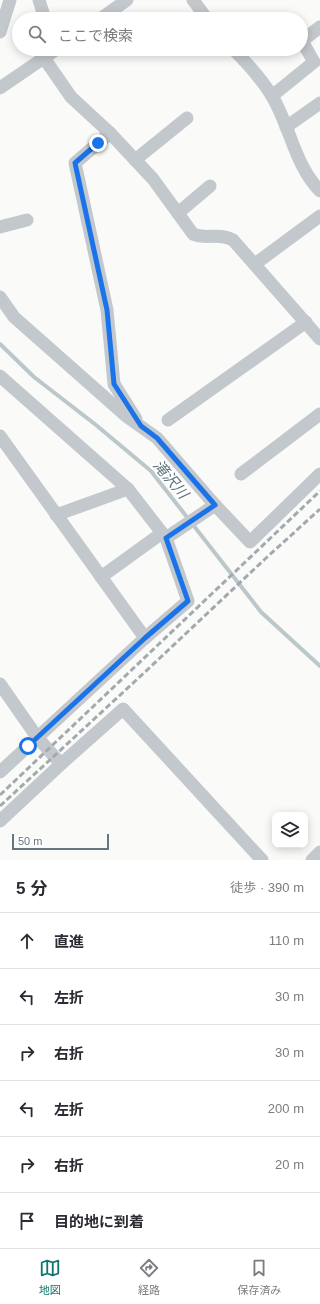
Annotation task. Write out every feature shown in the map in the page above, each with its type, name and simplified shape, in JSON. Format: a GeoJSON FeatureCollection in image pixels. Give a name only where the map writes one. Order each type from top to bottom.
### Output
{"type":"FeatureCollection","features":[{"type":"Feature","properties":{"kind":"street"},"geometry":{"type":"LineString","coordinates":[[0,32],[10,0]]}},
{"type":"Feature","properties":{"kind":"street"},"geometry":{"type":"LineString","coordinates":[[39,0],[43,12]]}},
{"type":"Feature","properties":{"kind":"street"},"geometry":{"type":"LineString","coordinates":[[110,12],[127,0]]}},
{"type":"Feature","properties":{"kind":"street"},"geometry":{"type":"LineString","coordinates":[[193,0],[202,12]]}},
{"type":"Feature","properties":{"kind":"street"},"geometry":{"type":"LineString","coordinates":[[308,36],[320,27]]}},
{"type":"Feature","properties":{"kind":"street"},"geometry":{"type":"LineString","coordinates":[[272,96],[314,62],[308,52]]}},
{"type":"Feature","properties":{"kind":"street"},"geometry":{"type":"LineString","coordinates":[[0,88],[47,56]]}},
{"type":"Feature","properties":{"kind":"street"},"geometry":{"type":"LineString","coordinates":[[239,56],[251,68],[272,96],[303,167],[320,191]]}},
{"type":"Feature","properties":{"kind":"street"},"geometry":{"type":"LineString","coordinates":[[44,58],[71,97],[110,133],[153,179],[193,234],[198,236],[222,235],[233,240],[320,339]]}},
{"type":"Feature","properties":{"kind":"street"},"geometry":{"type":"LineString","coordinates":[[286,127],[320,103]]}},
{"type":"Feature","properties":{"kind":"street"},"geometry":{"type":"LineString","coordinates":[[135,160],[187,118]]}},
{"type":"Feature","properties":{"kind":"street"},"geometry":{"type":"LineString","coordinates":[[110,133],[75,163],[107,310],[114,384],[141,426]]}},
{"type":"Feature","properties":{"kind":"street"},"geometry":{"type":"LineString","coordinates":[[178,213],[210,186]]}},
{"type":"Feature","properties":{"kind":"street"},"geometry":{"type":"LineString","coordinates":[[255,264],[320,216]]}},
{"type":"Feature","properties":{"kind":"street"},"geometry":{"type":"LineString","coordinates":[[0,227],[27,220]]}},
{"type":"Feature","properties":{"kind":"street"},"geometry":{"type":"LineString","coordinates":[[0,297],[14,317],[126,416],[157,438],[215,505],[250,542],[320,474]]}},
{"type":"Feature","properties":{"kind":"street"},"geometry":{"type":"LineString","coordinates":[[168,420],[306,322]]}},
{"type":"Feature","properties":{"kind":"street"},"geometry":{"type":"LineString","coordinates":[[0,376],[128,489],[164,536],[188,601],[145,638],[0,772]]}},
{"type":"Feature","properties":{"kind":"street"},"geometry":{"type":"LineString","coordinates":[[241,474],[320,414]]}},
{"type":"Feature","properties":{"kind":"street"},"geometry":{"type":"LineString","coordinates":[[0,436],[145,638]]}},
{"type":"Feature","properties":{"kind":"street"},"geometry":{"type":"LineString","coordinates":[[56,515],[128,489]]}},
{"type":"Feature","properties":{"kind":"street"},"geometry":{"type":"LineString","coordinates":[[101,577],[164,536],[184,526],[215,505]]}},
{"type":"Feature","properties":{"kind":"street"},"geometry":{"type":"LineString","coordinates":[[0,684],[37,737],[61,764]]}},
{"type":"Feature","properties":{"kind":"street"},"geometry":{"type":"LineString","coordinates":[[0,821],[123,709],[262,860]]}},
{"type":"Feature","properties":{"kind":"street"},"geometry":{"type":"LineString","coordinates":[[312,860],[320,852]]}},
{"type":"Feature","properties":{"kind":"waterway","name":"滝沢川"},"geometry":{"type":"LineString","coordinates":[[0,344],[34,377],[96,425],[151,471],[261,612],[320,666]]}},
{"type":"Feature","properties":{"kind":"railway"},"geometry":{"type":"LineString","coordinates":[[0,795],[320,491]]}},
{"type":"Feature","properties":{"kind":"railway"},"geometry":{"type":"LineString","coordinates":[[0,806],[320,509]]}},
{"type":"Feature","properties":{"kind":"route"},"geometry":{"type":"LineString","coordinates":[[28,746],[145,638],[188,601],[166,538],[215,505],[157,438],[141,426],[114,384],[107,310],[75,163],[98,143]]}}]}
